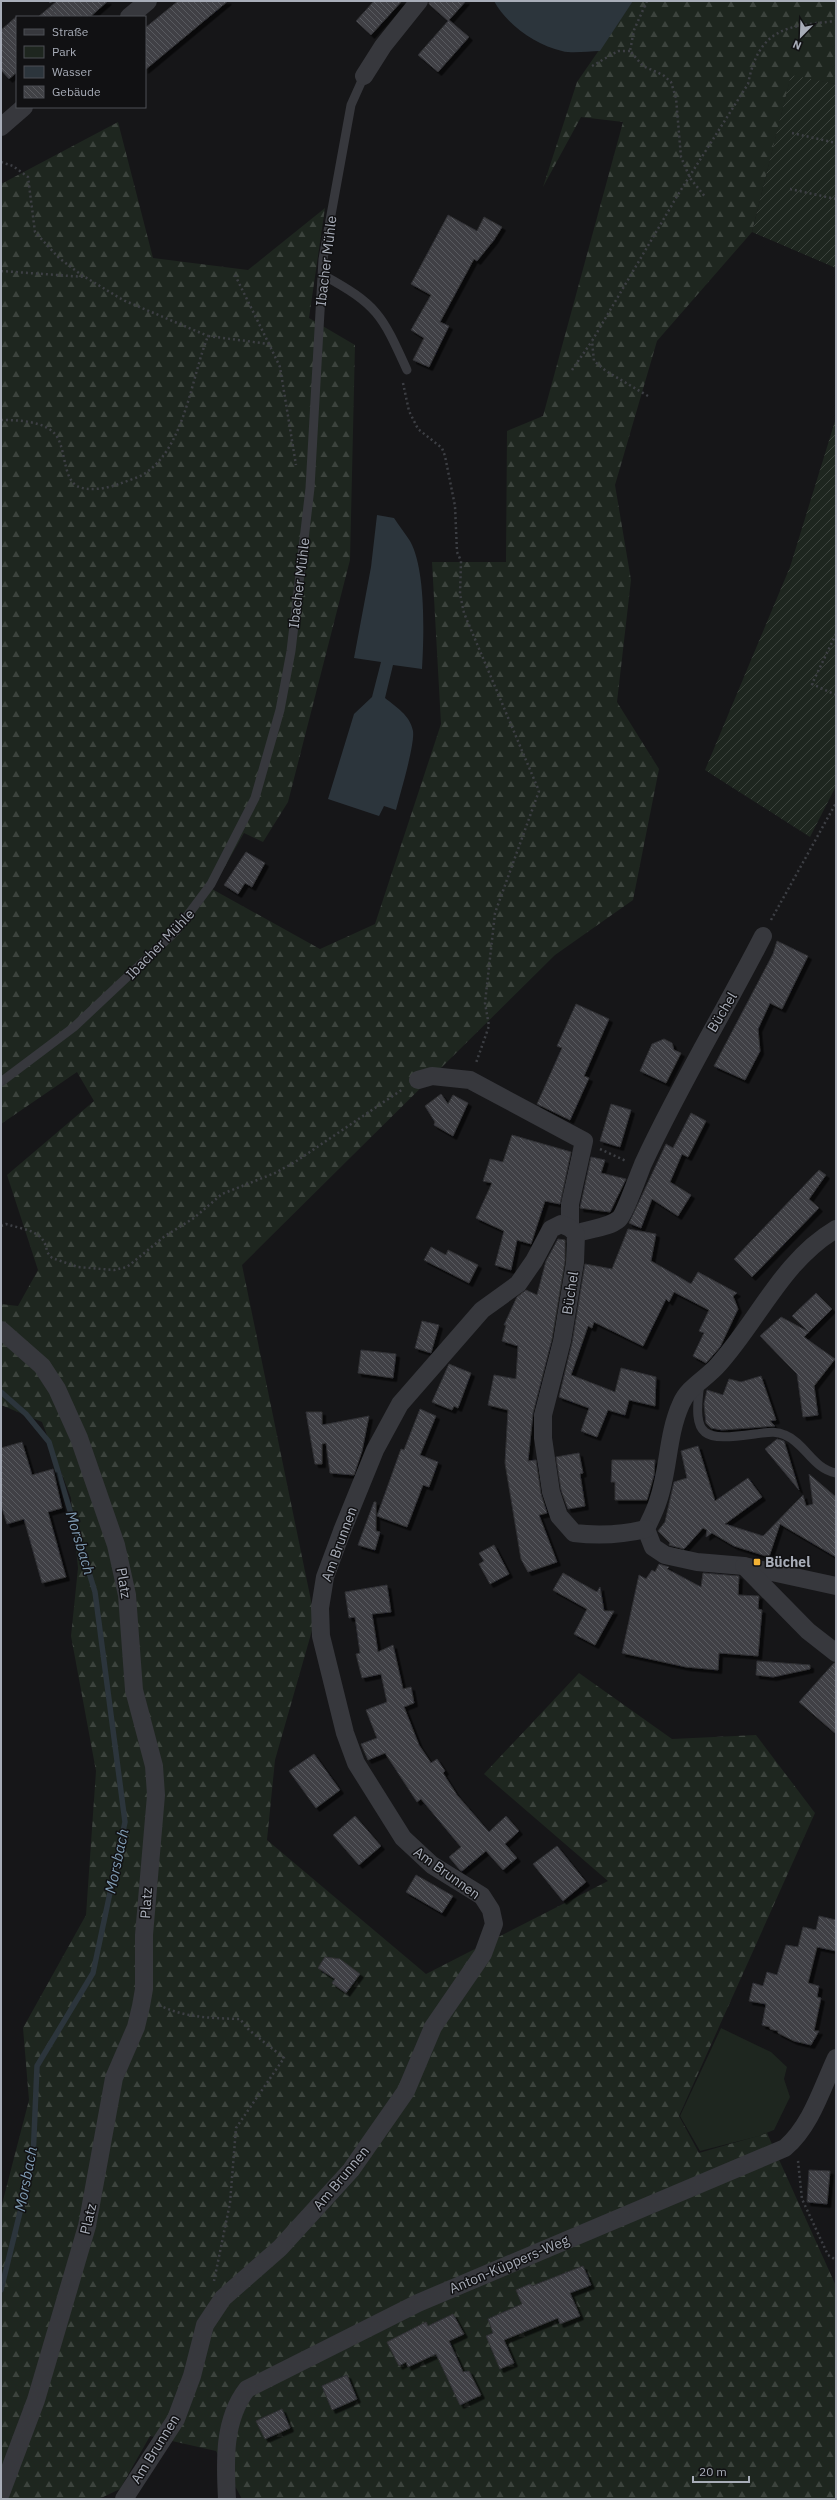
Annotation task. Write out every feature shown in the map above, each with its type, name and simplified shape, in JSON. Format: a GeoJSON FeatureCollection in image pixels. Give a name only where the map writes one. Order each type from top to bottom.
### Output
{"type":"FeatureCollection","features":[{"type":"Feature","properties":{"kind":"street"},"geometry":{"type":"LineString","coordinates":[[130,16],[148,1]]}},
{"type":"Feature","properties":{"kind":"street","name":"Ibacher Mühle"},"geometry":{"type":"LineString","coordinates":[[364,76],[383,46],[420,1]]}},
{"type":"Feature","properties":{"kind":"street"},"geometry":{"type":"LineString","coordinates":[[1,127],[23,108]]}},
{"type":"Feature","properties":{"kind":"street","name":"Büchel"},"geometry":{"type":"LineString","coordinates":[[518,1284],[551,1230],[561,1224],[573,1231],[586,1229],[610,1224],[620,1219],[634,1184],[691,1067],[763,936]]}},
{"type":"Feature","properties":{"kind":"street"},"geometry":{"type":"LineString","coordinates":[[418,1080],[432,1076],[470,1080],[584,1141]]}},
{"type":"Feature","properties":{"kind":"street","name":"Büchel"},"geometry":{"type":"LineString","coordinates":[[584,1141],[570,1204],[575,1262],[562,1341],[543,1415],[543,1438],[551,1492],[559,1516],[574,1533],[598,1536],[622,1534],[646,1529]]}},
{"type":"Feature","properties":{"kind":"street"},"geometry":{"type":"LineString","coordinates":[[836,1229],[814,1244],[798,1260],[767,1298],[733,1348],[717,1367],[689,1392],[677,1412],[658,1501],[646,1529],[653,1547],[665,1555],[697,1562],[744,1566],[836,1586]]}},
{"type":"Feature","properties":{"kind":"street","name":"Am Brunnen"},"geometry":{"type":"LineString","coordinates":[[124,2499],[176,2419],[192,2376],[205,2325],[223,2298],[280,2248],[351,2170],[406,2091],[433,2027],[483,1954],[494,1924],[491,1910],[482,1896],[432,1865],[403,1838],[356,1763],[345,1733],[321,1636],[320,1608],[325,1577],[342,1532],[375,1450],[400,1404],[482,1310],[518,1284]]}},
{"type":"Feature","properties":{"kind":"street","name":"Platz"},"geometry":{"type":"LineString","coordinates":[[1,1330],[42,1366],[57,1388],[79,1438],[123,1568],[134,1690],[156,1779],[156,1804],[144,1935],[144,1989],[136,2027],[114,2078],[87,2226],[36,2400],[1,2493]]}},
{"type":"Feature","properties":{"kind":"street"},"geometry":{"type":"LineString","coordinates":[[744,1566],[808,1630],[836,1653]]}},
{"type":"Feature","properties":{"kind":"street","name":"Anton-Küppers-Weg"},"geometry":{"type":"LineString","coordinates":[[227,2499],[224,2459],[235,2409],[247,2390],[418,2303],[770,2156],[796,2139],[810,2115],[836,2058]]}},
{"type":"Feature","properties":{"kind":"lane","name":"Ibacher Mühle"},"geometry":{"type":"LineString","coordinates":[[1,1082],[74,1027],[176,931],[211,884],[255,798],[280,710],[291,651],[310,488],[323,259],[351,104],[364,76]]}},
{"type":"Feature","properties":{"kind":"lane"},"geometry":{"type":"LineString","coordinates":[[323,275],[348,289],[375,308],[386,325],[407,370]]}},
{"type":"Feature","properties":{"kind":"lane"},"geometry":{"type":"LineString","coordinates":[[700,1382],[697,1420],[703,1431],[715,1437],[777,1431],[790,1437],[818,1465],[836,1473]]}},
{"type":"Feature","properties":{"kind":"path"},"geometry":{"type":"LineString","coordinates":[[50,1],[56,16]]}},
{"type":"Feature","properties":{"kind":"path"},"geometry":{"type":"LineString","coordinates":[[630,51],[634,30],[647,1]]}},
{"type":"Feature","properties":{"kind":"path"},"geometry":{"type":"LineString","coordinates":[[572,370],[592,341],[679,193],[690,178],[748,84],[751,65],[762,47],[772,36],[782,29],[836,21]]}},
{"type":"Feature","properties":{"kind":"path"},"geometry":{"type":"LineString","coordinates":[[592,66],[618,51],[630,51],[643,66],[663,75],[671,82],[676,98],[682,156],[690,178],[706,198]]}},
{"type":"Feature","properties":{"kind":"path"},"geometry":{"type":"LineString","coordinates":[[792,133],[836,144]]}},
{"type":"Feature","properties":{"kind":"path"},"geometry":{"type":"LineString","coordinates":[[1,162],[13,166],[28,177],[35,232],[59,258],[85,277],[123,300],[208,336],[269,344]]}},
{"type":"Feature","properties":{"kind":"path"},"geometry":{"type":"LineString","coordinates":[[790,189],[836,200]]}},
{"type":"Feature","properties":{"kind":"path"},"geometry":{"type":"LineString","coordinates":[[1,271],[85,277]]}},
{"type":"Feature","properties":{"kind":"path"},"geometry":{"type":"LineString","coordinates":[[235,275],[280,367],[296,467]]}},
{"type":"Feature","properties":{"kind":"path"},"geometry":{"type":"LineString","coordinates":[[1,420],[16,420],[39,425],[55,434],[62,452],[67,475],[77,486],[88,489],[113,486],[144,474],[166,453],[178,430],[208,336]]}},
{"type":"Feature","properties":{"kind":"path"},"geometry":{"type":"LineString","coordinates":[[592,341],[594,361],[606,371],[648,396]]}},
{"type":"Feature","properties":{"kind":"path"},"geometry":{"type":"LineString","coordinates":[[407,370],[402,380],[409,411],[418,429],[442,448],[452,484],[457,552],[461,561],[460,594],[464,614],[539,791],[495,913],[485,1003],[489,1026],[470,1080]]}},
{"type":"Feature","properties":{"kind":"path"},"geometry":{"type":"LineString","coordinates":[[836,634],[812,684],[836,694]]}},
{"type":"Feature","properties":{"kind":"path"},"geometry":{"type":"LineString","coordinates":[[763,936],[836,803]]}},
{"type":"Feature","properties":{"kind":"path"},"geometry":{"type":"LineString","coordinates":[[1,1226],[6,1224],[39,1234],[46,1242],[47,1252],[52,1258],[61,1262],[97,1269],[127,1267],[165,1236],[194,1218],[222,1194],[275,1173],[295,1162],[418,1080]]}},
{"type":"Feature","properties":{"kind":"path"},"geometry":{"type":"LineString","coordinates":[[584,1141],[627,1162],[634,1184]]}},
{"type":"Feature","properties":{"kind":"path"},"geometry":{"type":"LineString","coordinates":[[144,1989],[156,2003],[172,2011],[195,2017],[240,2019],[249,2030],[284,2058],[236,2128],[230,2203],[214,2283]]}},
{"type":"Feature","properties":{"kind":"path"},"geometry":{"type":"LineString","coordinates":[[796,2139],[802,2199],[828,2255],[836,2260]]}},
{"type":"Feature","properties":{"kind":"green space"},"geometry":{"type":"Polygon","coordinates":[[[633,1],[836,1],[836,84],[791,76],[752,232],[657,341],[615,485],[631,580],[617,702],[659,769],[633,900],[555,955],[242,1265],[315,1620],[275,1760],[267,1840],[426,1974],[608,1881],[484,1774],[579,1673],[672,1739],[756,1735],[815,1813],[679,2116],[699,2153],[767,2133],[836,2286],[836,2499],[242,2499],[216,2451],[150,2436],[120,2489],[99,2499],[1,2499],[1,2208],[29,2100],[23,2028],[86,1915],[96,1771],[71,1636],[78,1568],[71,1498],[42,1422],[1,1405],[1,1304],[18,1306],[38,1270],[7,1175],[94,1101],[77,1072],[1,1124],[1,184],[118,122],[153,258],[248,270],[325,208],[309,318],[355,345],[350,560],[288,802],[263,842],[244,833],[212,889],[320,949],[375,924],[441,724],[432,562],[506,562],[507,431],[543,416],[623,122],[581,117],[543,187],[577,82],[633,1]]]}},
{"type":"Feature","properties":{"kind":"green space"},"geometry":{"type":"Polygon","coordinates":[[[791,75],[836,84],[836,268],[752,232],[791,75]]]}},
{"type":"Feature","properties":{"kind":"green space"},"geometry":{"type":"Polygon","coordinates":[[[836,418],[836,786],[810,837],[705,770],[790,567],[836,418]]]}},
{"type":"Feature","properties":{"kind":"green space"},"geometry":{"type":"Polygon","coordinates":[[[721,2028],[771,2052],[787,2067],[784,2079],[790,2097],[774,2130],[759,2136],[700,2151],[680,2116],[721,2028]]]}},
{"type":"Feature","properties":{"kind":"water"},"geometry":{"type":"Polygon","coordinates":[[[494,1],[633,1],[600,51],[566,52],[542,44],[523,33],[506,18],[494,1]]]}},
{"type":"Feature","properties":{"kind":"water"},"geometry":{"type":"Polygon","coordinates":[[[377,515],[394,518],[410,541],[419,568],[423,603],[422,669],[393,665],[385,698],[409,720],[413,731],[410,758],[396,810],[384,806],[379,816],[328,799],[354,714],[372,697],[381,662],[354,658],[371,567],[377,515]]]}},
{"type":"Feature","properties":{"kind":"building"},"geometry":{"type":"Polygon","coordinates":[[[57,1],[108,1],[91,16],[39,16],[57,1]]]}},
{"type":"Feature","properties":{"kind":"building"},"geometry":{"type":"Polygon","coordinates":[[[178,1],[228,1],[146,69],[146,27],[178,1]]]}},
{"type":"Feature","properties":{"kind":"building"},"geometry":{"type":"Polygon","coordinates":[[[374,1],[402,1],[371,35],[356,21],[374,1]]]}},
{"type":"Feature","properties":{"kind":"building"},"geometry":{"type":"Polygon","coordinates":[[[429,1],[466,1],[449,20],[469,37],[438,72],[418,55],[448,21],[429,4],[429,1]]]}},
{"type":"Feature","properties":{"kind":"building"},"geometry":{"type":"Polygon","coordinates":[[[16,17],[16,73],[9,79],[1,70],[1,30],[16,17]]]}},
{"type":"Feature","properties":{"kind":"building"},"geometry":{"type":"Polygon","coordinates":[[[448,215],[477,231],[484,217],[502,227],[494,240],[477,261],[474,259],[440,322],[449,326],[429,367],[413,360],[424,338],[411,330],[431,295],[411,284],[448,215]]]}},
{"type":"Feature","properties":{"kind":"building"},"geometry":{"type":"Polygon","coordinates":[[[246,852],[265,863],[252,887],[245,883],[238,894],[224,885],[246,852]]]}},
{"type":"Feature","properties":{"kind":"building"},"geometry":{"type":"Polygon","coordinates":[[[777,941],[808,956],[782,1009],[770,1003],[758,1029],[760,1051],[745,1080],[714,1066],[773,954],[777,941]]]}},
{"type":"Feature","properties":{"kind":"building"},"geometry":{"type":"Polygon","coordinates":[[[576,1004],[609,1019],[584,1076],[589,1078],[570,1120],[537,1104],[562,1048],[557,1046],[576,1004]]]}},
{"type":"Feature","properties":{"kind":"building"},"geometry":{"type":"Polygon","coordinates":[[[664,1039],[672,1043],[674,1050],[681,1053],[666,1083],[640,1071],[652,1044],[664,1039]]]}},
{"type":"Feature","properties":{"kind":"building"},"geometry":{"type":"Polygon","coordinates":[[[441,1094],[448,1104],[453,1095],[468,1103],[453,1136],[434,1125],[435,1122],[425,1106],[441,1094]]]}},
{"type":"Feature","properties":{"kind":"building"},"geometry":{"type":"Polygon","coordinates":[[[611,1104],[631,1110],[620,1147],[600,1141],[611,1104]]]}},
{"type":"Feature","properties":{"kind":"building"},"geometry":{"type":"Polygon","coordinates":[[[691,1113],[706,1121],[688,1157],[682,1154],[670,1182],[691,1195],[678,1216],[652,1199],[641,1228],[629,1223],[666,1144],[673,1148],[691,1113]]]}},
{"type":"Feature","properties":{"kind":"building"},"geometry":{"type":"Polygon","coordinates":[[[512,1135],[571,1152],[560,1204],[545,1201],[531,1244],[517,1240],[511,1270],[495,1265],[504,1231],[476,1218],[492,1183],[483,1181],[490,1159],[503,1162],[512,1135]]]}},
{"type":"Feature","properties":{"kind":"building"},"geometry":{"type":"Polygon","coordinates":[[[591,1157],[605,1160],[601,1173],[626,1179],[610,1212],[580,1208],[591,1157]]]}},
{"type":"Feature","properties":{"kind":"building"},"geometry":{"type":"Polygon","coordinates":[[[819,1170],[826,1175],[809,1199],[819,1208],[752,1277],[734,1259],[819,1170]]]}},
{"type":"Feature","properties":{"kind":"building"},"geometry":{"type":"Polygon","coordinates":[[[628,1229],[656,1234],[651,1261],[691,1284],[698,1272],[737,1293],[733,1296],[738,1309],[720,1347],[706,1363],[693,1356],[704,1333],[699,1331],[709,1310],[674,1292],[669,1302],[666,1299],[643,1346],[594,1322],[592,1328],[588,1326],[571,1375],[615,1392],[621,1368],[656,1377],[655,1406],[629,1400],[625,1415],[608,1410],[597,1437],[581,1431],[589,1408],[559,1397],[572,1343],[585,1264],[612,1269],[628,1229]]]}},
{"type":"Feature","properties":{"kind":"building"},"geometry":{"type":"Polygon","coordinates":[[[558,1239],[565,1240],[565,1261],[552,1339],[533,1413],[528,1461],[536,1460],[541,1494],[547,1513],[539,1515],[557,1562],[528,1572],[521,1559],[505,1463],[508,1410],[488,1405],[494,1375],[516,1379],[518,1346],[502,1341],[506,1325],[504,1325],[517,1297],[526,1290],[537,1295],[546,1261],[558,1239]]]}},
{"type":"Feature","properties":{"kind":"building"},"geometry":{"type":"Polygon","coordinates":[[[431,1247],[446,1255],[448,1250],[478,1265],[469,1283],[424,1260],[431,1247]]]}},
{"type":"Feature","properties":{"kind":"building"},"geometry":{"type":"Polygon","coordinates":[[[816,1293],[832,1309],[809,1332],[792,1316],[816,1293]]]}},
{"type":"Feature","properties":{"kind":"building"},"geometry":{"type":"Polygon","coordinates":[[[781,1317],[809,1332],[804,1337],[835,1359],[814,1386],[818,1415],[803,1417],[797,1374],[760,1336],[781,1317]]]}},
{"type":"Feature","properties":{"kind":"building"},"geometry":{"type":"Polygon","coordinates":[[[422,1321],[439,1325],[431,1353],[415,1348],[422,1321]]]}},
{"type":"Feature","properties":{"kind":"building"},"geometry":{"type":"Polygon","coordinates":[[[361,1350],[396,1354],[393,1378],[358,1373],[361,1350]]]}},
{"type":"Feature","properties":{"kind":"building"},"geometry":{"type":"Polygon","coordinates":[[[449,1364],[471,1373],[458,1408],[454,1406],[452,1410],[432,1402],[449,1364]]]}},
{"type":"Feature","properties":{"kind":"building"},"geometry":{"type":"Polygon","coordinates":[[[761,1376],[776,1420],[770,1421],[775,1426],[722,1430],[711,1428],[706,1423],[704,1404],[707,1390],[723,1395],[729,1379],[741,1382],[761,1376]]]}},
{"type":"Feature","properties":{"kind":"building"},"geometry":{"type":"Polygon","coordinates":[[[420,1409],[436,1416],[420,1455],[438,1462],[429,1487],[423,1485],[407,1527],[377,1516],[401,1449],[404,1450],[420,1409]]]}},
{"type":"Feature","properties":{"kind":"building"},"geometry":{"type":"Polygon","coordinates":[[[306,1412],[322,1412],[322,1425],[369,1416],[362,1451],[354,1475],[330,1473],[326,1443],[322,1444],[322,1464],[315,1464],[306,1412]]]}},
{"type":"Feature","properties":{"kind":"building"},"geometry":{"type":"Polygon","coordinates":[[[777,1439],[784,1441],[799,1490],[765,1449],[777,1439]]]}},
{"type":"Feature","properties":{"kind":"building"},"geometry":{"type":"Polygon","coordinates":[[[22,1442],[32,1475],[53,1469],[62,1508],[48,1512],[66,1577],[42,1583],[24,1519],[7,1524],[1,1505],[1,1448],[22,1442]]]}},
{"type":"Feature","properties":{"kind":"building"},"geometry":{"type":"Polygon","coordinates":[[[698,1446],[715,1501],[748,1478],[762,1497],[725,1524],[763,1536],[803,1495],[806,1506],[813,1504],[809,1474],[836,1497],[836,1557],[780,1524],[769,1557],[734,1546],[712,1533],[706,1537],[707,1530],[703,1528],[684,1549],[669,1545],[670,1543],[658,1531],[665,1522],[674,1482],[687,1478],[681,1451],[698,1446]]]}},
{"type":"Feature","properties":{"kind":"building"},"geometry":{"type":"Polygon","coordinates":[[[579,1453],[583,1473],[580,1474],[585,1506],[568,1509],[561,1490],[556,1457],[579,1453]]]}},
{"type":"Feature","properties":{"kind":"building"},"geometry":{"type":"Polygon","coordinates":[[[612,1460],[655,1460],[654,1475],[647,1500],[615,1500],[615,1482],[611,1482],[612,1460]]]}},
{"type":"Feature","properties":{"kind":"building"},"geometry":{"type":"Polygon","coordinates":[[[374,1502],[376,1502],[376,1531],[380,1532],[375,1550],[358,1545],[374,1502]]]}},
{"type":"Feature","properties":{"kind":"building"},"geometry":{"type":"Polygon","coordinates":[[[494,1545],[509,1574],[490,1584],[479,1564],[484,1561],[479,1553],[494,1545]]]}},
{"type":"Feature","properties":{"kind":"building"},"geometry":{"type":"Polygon","coordinates":[[[659,1564],[669,1567],[667,1569],[701,1587],[703,1573],[739,1576],[738,1595],[759,1596],[758,1609],[762,1610],[758,1656],[719,1653],[718,1670],[686,1667],[622,1653],[639,1575],[646,1579],[652,1570],[655,1572],[659,1564]]]}},
{"type":"Feature","properties":{"kind":"building"},"geometry":{"type":"Polygon","coordinates":[[[563,1573],[597,1592],[600,1587],[604,1611],[614,1611],[595,1645],[574,1634],[587,1609],[553,1590],[563,1573]]]}},
{"type":"Feature","properties":{"kind":"building"},"geometry":{"type":"Polygon","coordinates":[[[387,1585],[391,1612],[372,1614],[378,1652],[393,1645],[403,1689],[411,1687],[414,1703],[404,1707],[419,1745],[431,1763],[437,1759],[445,1771],[443,1773],[457,1795],[489,1832],[506,1816],[519,1831],[505,1844],[517,1858],[503,1870],[486,1851],[462,1871],[460,1870],[449,1857],[461,1847],[421,1799],[417,1802],[385,1753],[368,1760],[361,1744],[377,1738],[366,1710],[387,1702],[381,1674],[362,1678],[356,1654],[360,1653],[355,1617],[349,1618],[345,1592],[387,1585]]]}},
{"type":"Feature","properties":{"kind":"building"},"geometry":{"type":"Polygon","coordinates":[[[757,1661],[810,1665],[810,1669],[773,1677],[756,1675],[757,1661]]]}},
{"type":"Feature","properties":{"kind":"building"},"geometry":{"type":"Polygon","coordinates":[[[834,1663],[836,1663],[836,1734],[799,1702],[834,1663]]]}},
{"type":"Feature","properties":{"kind":"building"},"geometry":{"type":"Polygon","coordinates":[[[314,1754],[340,1790],[316,1808],[289,1771],[314,1754]]]}},
{"type":"Feature","properties":{"kind":"building"},"geometry":{"type":"Polygon","coordinates":[[[355,1816],[381,1846],[359,1865],[333,1835],[355,1816]]]}},
{"type":"Feature","properties":{"kind":"building"},"geometry":{"type":"Polygon","coordinates":[[[557,1846],[586,1882],[563,1901],[533,1864],[557,1846]]]}},
{"type":"Feature","properties":{"kind":"building"},"geometry":{"type":"Polygon","coordinates":[[[416,1875],[453,1896],[442,1913],[406,1892],[416,1875]]]}},
{"type":"Feature","properties":{"kind":"building"},"geometry":{"type":"Polygon","coordinates":[[[819,1916],[836,1920],[836,1951],[817,1947],[808,1983],[819,1986],[817,1997],[821,1998],[814,2031],[819,2031],[811,2045],[794,2041],[778,2033],[778,2031],[770,2029],[770,2027],[762,2025],[766,2004],[749,2001],[753,1983],[763,1986],[767,1972],[777,1975],[786,1945],[798,1947],[803,1927],[816,1930],[819,1916]]]}},
{"type":"Feature","properties":{"kind":"building"},"geometry":{"type":"Polygon","coordinates":[[[325,1957],[340,1959],[360,1974],[346,1993],[332,1983],[335,1979],[318,1968],[325,1957]]]}},
{"type":"Feature","properties":{"kind":"building"},"geometry":{"type":"Polygon","coordinates":[[[809,2170],[830,2171],[827,2204],[807,2202],[809,2170]]]}},
{"type":"Feature","properties":{"kind":"building"},"geometry":{"type":"Polygon","coordinates":[[[583,2266],[591,2285],[570,2293],[580,2316],[560,2324],[558,2318],[504,2340],[514,2363],[500,2369],[486,2336],[493,2333],[488,2319],[522,2304],[516,2290],[530,2284],[532,2286],[583,2266]]]}},
{"type":"Feature","properties":{"kind":"building"},"geometry":{"type":"Polygon","coordinates":[[[453,2314],[464,2334],[449,2341],[463,2372],[469,2371],[481,2395],[460,2405],[436,2354],[408,2367],[406,2362],[399,2366],[387,2342],[426,2322],[428,2326],[453,2314]]]}},
{"type":"Feature","properties":{"kind":"building"},"geometry":{"type":"Polygon","coordinates":[[[347,2375],[357,2399],[332,2410],[322,2386],[347,2375]]]}},
{"type":"Feature","properties":{"kind":"building"},"geometry":{"type":"Polygon","coordinates":[[[282,2409],[290,2428],[265,2439],[256,2421],[282,2409]]]}},
{"type":"Feature","properties":{"kind":"waterway","name":"Morsbach"},"geometry":{"type":"LineString","coordinates":[[1,1392],[26,1414],[49,1442],[95,1592],[125,1822],[93,1973],[37,2066],[33,2159],[1,2290]]}},
{"type":"Feature","properties":{"kind":"place","name":"Büchel"},"geometry":{"type":"Point","coordinates":[757,1562]}}]}
